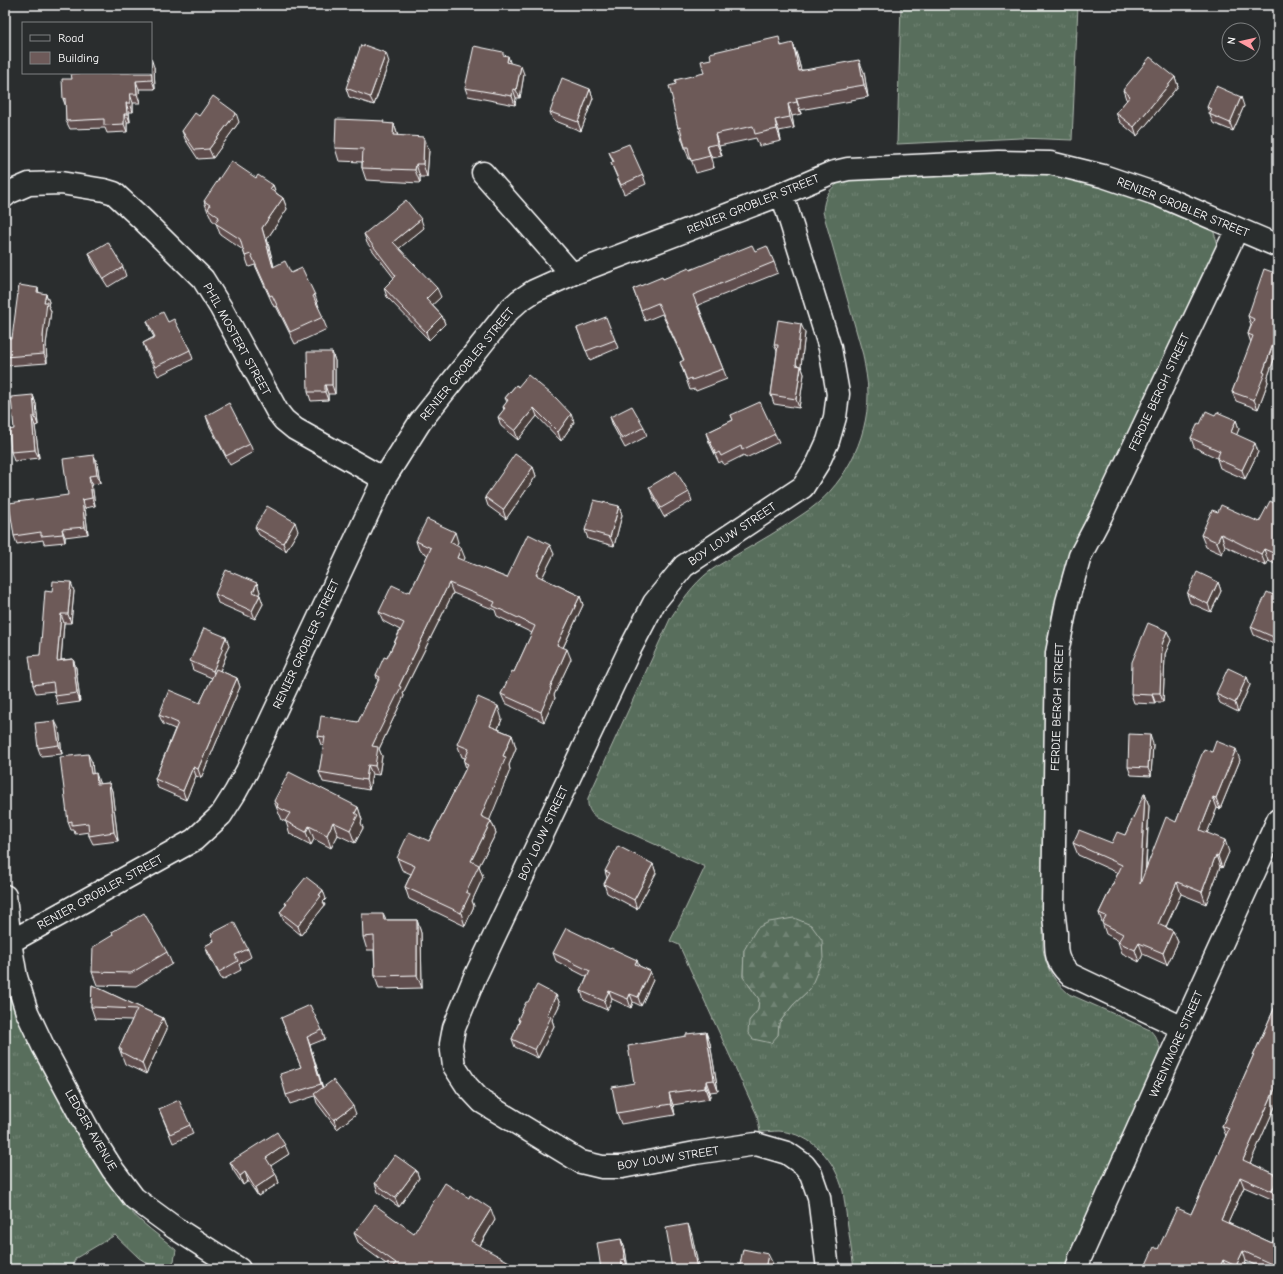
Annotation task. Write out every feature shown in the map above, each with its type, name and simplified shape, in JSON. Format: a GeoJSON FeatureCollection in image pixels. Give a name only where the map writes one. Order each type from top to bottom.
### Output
{"type":"FeatureCollection","features":[{"type":"Feature","properties":{"kind":"street","name":"RENIER GROBLER STREET"},"geometry":{"type":"LineString","coordinates":[[10,942],[194,840],[221,815],[247,771],[384,479],[420,422],[508,311],[519,301],[534,291],[572,274],[782,194],[831,173],[848,169],[999,162],[1050,163],[1103,176],[1156,194],[1278,246]]}},
{"type":"Feature","properties":{"kind":"street"},"geometry":{"type":"LineString","coordinates":[[483,173],[572,274]]}},
{"type":"Feature","properties":{"kind":"street","name":"PHIL MOSTERT STREET"},"geometry":{"type":"LineString","coordinates":[[5,196],[8,193],[30,184],[61,183],[104,190],[114,194],[141,218],[203,279],[221,308],[276,411],[284,420],[295,430],[384,479]]}},
{"type":"Feature","properties":{"kind":"street","name":"BOY LOUW STREET"},"geometry":{"type":"LineString","coordinates":[[782,194],[830,348],[838,394],[835,416],[828,441],[818,463],[803,488],[684,566],[654,603],[630,649],[474,979],[454,1028],[451,1044],[454,1066],[467,1086],[482,1102],[581,1162],[602,1167],[622,1167],[695,1153],[756,1144],[787,1153],[804,1165],[811,1174],[819,1197],[828,1269]]}},
{"type":"Feature","properties":{"kind":"street","name":"FERDIE BERGH STREET"},"geometry":{"type":"LineString","coordinates":[[1183,1028],[1069,974],[1062,968],[1057,959],[1055,949],[1056,933],[1053,908],[1057,653],[1067,602],[1080,556],[1101,516],[1237,229]]}},
{"type":"Feature","properties":{"kind":"street","name":"WRENTMORE STREET"},"geometry":{"type":"LineString","coordinates":[[1077,1269],[1080,1258],[1278,820]]}},
{"type":"Feature","properties":{"kind":"street"},"geometry":{"type":"LineString","coordinates":[[5,896],[10,942]]}},
{"type":"Feature","properties":{"kind":"street","name":"LEDGER AVENUE"},"geometry":{"type":"LineString","coordinates":[[10,942],[16,977],[27,1012],[91,1135],[113,1170],[134,1198],[175,1228],[239,1269]]}},
{"type":"Feature","properties":{"kind":"green space"},"geometry":{"type":"Polygon","coordinates":[[[901,5],[1078,5],[1072,140],[1021,138],[897,144],[901,5]]]}},
{"type":"Feature","properties":{"kind":"green space"},"geometry":{"type":"Polygon","coordinates":[[[1039,172],[1098,183],[1208,225],[1213,230],[1218,244],[1069,562],[1053,609],[1046,669],[1043,949],[1049,969],[1059,984],[1069,994],[1150,1030],[1155,1036],[1160,1050],[1160,1058],[1066,1269],[854,1269],[843,1191],[834,1169],[821,1150],[802,1137],[779,1131],[760,1132],[757,1115],[679,945],[670,941],[705,867],[597,818],[592,814],[588,804],[588,798],[670,619],[678,606],[698,582],[713,569],[778,530],[817,504],[841,477],[858,446],[867,411],[868,384],[863,355],[823,212],[826,197],[834,187],[842,181],[899,176],[1039,172]],[[744,950],[743,976],[759,999],[758,1010],[749,1021],[778,1035],[779,1023],[793,1005],[810,989],[744,950]]]}},
{"type":"Feature","properties":{"kind":"green space"},"geometry":{"type":"Polygon","coordinates":[[[794,918],[811,925],[822,940],[823,958],[810,989],[793,1005],[779,1023],[778,1035],[771,1043],[753,1039],[748,1033],[749,1021],[758,1010],[759,999],[743,977],[744,950],[757,928],[769,922],[794,918]]]}},
{"type":"Feature","properties":{"kind":"green space"},"geometry":{"type":"Polygon","coordinates":[[[5,979],[13,1005],[22,1025],[113,1190],[138,1218],[176,1250],[174,1261],[166,1268],[152,1266],[139,1258],[115,1235],[76,1258],[70,1269],[5,1269],[5,979]]]}},
{"type":"Feature","properties":{"kind":"building"},"geometry":{"type":"Polygon","coordinates":[[[779,37],[781,46],[793,43],[799,71],[859,60],[864,85],[796,98],[797,102],[788,104],[790,117],[775,120],[777,129],[755,134],[753,126],[715,134],[717,144],[707,146],[710,156],[691,161],[688,147],[685,147],[680,127],[678,128],[669,86],[676,84],[675,80],[704,73],[701,61],[711,59],[710,53],[779,37]]]}},
{"type":"Feature","properties":{"kind":"building"},"geometry":{"type":"Polygon","coordinates":[[[361,45],[386,53],[370,97],[346,88],[361,45]]]}},
{"type":"Feature","properties":{"kind":"building"},"geometry":{"type":"Polygon","coordinates":[[[474,46],[503,52],[503,55],[508,56],[507,62],[521,66],[516,90],[513,89],[512,96],[465,88],[474,46]]]}},
{"type":"Feature","properties":{"kind":"building"},"geometry":{"type":"Polygon","coordinates":[[[1150,57],[1175,77],[1134,127],[1116,113],[1130,96],[1123,90],[1150,57]]]}},
{"type":"Feature","properties":{"kind":"building"},"geometry":{"type":"Polygon","coordinates":[[[71,74],[152,74],[152,80],[136,81],[137,94],[130,94],[130,103],[126,103],[127,114],[124,114],[124,124],[104,125],[104,119],[66,121],[62,79],[72,79],[71,74]]]}},
{"type":"Feature","properties":{"kind":"building"},"geometry":{"type":"Polygon","coordinates":[[[562,78],[590,89],[578,122],[550,112],[562,78]]]}},
{"type":"Feature","properties":{"kind":"building"},"geometry":{"type":"Polygon","coordinates":[[[1216,86],[1241,97],[1230,123],[1209,114],[1212,109],[1207,107],[1216,86]]]}},
{"type":"Feature","properties":{"kind":"building"},"geometry":{"type":"Polygon","coordinates":[[[213,96],[236,113],[209,149],[195,150],[182,131],[195,113],[199,116],[213,96]]]}},
{"type":"Feature","properties":{"kind":"building"},"geometry":{"type":"Polygon","coordinates":[[[336,119],[384,121],[383,123],[394,124],[393,135],[424,137],[423,164],[416,164],[415,170],[362,168],[363,149],[335,148],[336,119]]]}},
{"type":"Feature","properties":{"kind":"building"},"geometry":{"type":"Polygon","coordinates":[[[629,144],[643,175],[621,185],[611,163],[614,162],[609,152],[629,144]]]}},
{"type":"Feature","properties":{"kind":"building"},"geometry":{"type":"Polygon","coordinates":[[[231,161],[256,178],[258,175],[273,185],[270,189],[283,198],[262,228],[273,267],[285,261],[291,273],[302,268],[315,295],[313,296],[323,317],[290,332],[272,295],[270,296],[251,254],[245,256],[240,239],[215,223],[219,217],[208,209],[210,205],[204,201],[231,161]]]}},
{"type":"Feature","properties":{"kind":"building"},"geometry":{"type":"Polygon","coordinates":[[[406,200],[421,219],[393,242],[437,288],[426,299],[442,316],[426,332],[384,288],[396,276],[364,234],[406,200]]]}},
{"type":"Feature","properties":{"kind":"building"},"geometry":{"type":"Polygon","coordinates":[[[108,242],[123,267],[104,279],[89,253],[108,242]]]}},
{"type":"Feature","properties":{"kind":"building"},"geometry":{"type":"Polygon","coordinates":[[[752,245],[755,251],[767,246],[774,262],[693,295],[723,369],[692,380],[691,378],[687,380],[680,362],[684,360],[658,303],[641,310],[633,289],[689,268],[690,270],[752,245]]]}},
{"type":"Feature","properties":{"kind":"building"},"geometry":{"type":"Polygon","coordinates":[[[1264,269],[1278,274],[1278,330],[1263,372],[1265,373],[1254,400],[1232,392],[1253,336],[1248,334],[1254,319],[1248,316],[1264,269]]]}},
{"type":"Feature","properties":{"kind":"building"},"geometry":{"type":"Polygon","coordinates":[[[19,285],[38,288],[37,292],[46,294],[44,302],[47,302],[43,336],[44,354],[5,357],[5,338],[12,338],[19,285]]]}},
{"type":"Feature","properties":{"kind":"building"},"geometry":{"type":"Polygon","coordinates":[[[163,312],[168,322],[174,319],[190,350],[155,367],[143,343],[155,337],[147,321],[163,312]]]}},
{"type":"Feature","properties":{"kind":"building"},"geometry":{"type":"Polygon","coordinates":[[[606,317],[615,340],[586,351],[577,328],[606,317]]]}},
{"type":"Feature","properties":{"kind":"building"},"geometry":{"type":"Polygon","coordinates":[[[778,320],[801,324],[796,365],[801,366],[796,399],[771,395],[778,345],[774,345],[778,320]]]}},
{"type":"Feature","properties":{"kind":"building"},"geometry":{"type":"Polygon","coordinates":[[[307,352],[332,352],[332,385],[325,385],[325,392],[308,392],[307,352]]]}},
{"type":"Feature","properties":{"kind":"building"},"geometry":{"type":"Polygon","coordinates":[[[528,375],[556,398],[571,414],[558,432],[534,408],[515,431],[498,417],[505,408],[503,407],[508,400],[505,398],[516,385],[518,387],[528,375]]]}},
{"type":"Feature","properties":{"kind":"building"},"geometry":{"type":"Polygon","coordinates":[[[33,395],[35,417],[32,417],[35,450],[11,452],[9,430],[14,429],[11,397],[33,395]]]}},
{"type":"Feature","properties":{"kind":"building"},"geometry":{"type":"Polygon","coordinates":[[[760,402],[775,434],[742,450],[741,446],[721,456],[719,452],[716,454],[706,433],[733,420],[731,415],[760,402]]]}},
{"type":"Feature","properties":{"kind":"building"},"geometry":{"type":"Polygon","coordinates":[[[229,403],[250,444],[226,456],[206,416],[229,403]]]}},
{"type":"Feature","properties":{"kind":"building"},"geometry":{"type":"Polygon","coordinates":[[[632,406],[644,427],[622,439],[610,417],[632,406]]]}},
{"type":"Feature","properties":{"kind":"building"},"geometry":{"type":"Polygon","coordinates":[[[1206,411],[1215,415],[1217,412],[1236,420],[1231,432],[1255,443],[1242,470],[1217,459],[1220,451],[1191,438],[1206,411]]]}},
{"type":"Feature","properties":{"kind":"building"},"geometry":{"type":"Polygon","coordinates":[[[515,454],[533,467],[503,510],[485,497],[515,454]]]}},
{"type":"Feature","properties":{"kind":"building"},"geometry":{"type":"Polygon","coordinates":[[[94,455],[97,475],[89,476],[92,498],[82,500],[85,527],[62,529],[63,534],[41,536],[41,532],[14,536],[9,503],[68,495],[63,459],[94,455]]]}},
{"type":"Feature","properties":{"kind":"building"},"geometry":{"type":"Polygon","coordinates":[[[676,471],[689,492],[661,508],[649,487],[676,471]]]}},
{"type":"Feature","properties":{"kind":"building"},"geometry":{"type":"Polygon","coordinates":[[[594,500],[619,506],[610,537],[585,530],[594,500]]]}},
{"type":"Feature","properties":{"kind":"building"},"geometry":{"type":"Polygon","coordinates":[[[1270,501],[1278,505],[1278,555],[1264,549],[1261,554],[1221,534],[1217,542],[1201,535],[1212,510],[1218,512],[1221,505],[1259,522],[1270,501]]]}},
{"type":"Feature","properties":{"kind":"building"},"geometry":{"type":"Polygon","coordinates":[[[267,506],[295,522],[283,543],[255,527],[267,506]]]}},
{"type":"Feature","properties":{"kind":"building"},"geometry":{"type":"Polygon","coordinates":[[[427,519],[455,532],[450,542],[461,548],[457,558],[507,578],[528,534],[550,545],[536,575],[580,596],[557,645],[567,649],[550,688],[551,689],[541,712],[501,694],[512,671],[514,672],[535,626],[493,606],[495,602],[449,583],[399,686],[401,687],[372,746],[378,747],[375,766],[368,765],[366,780],[319,772],[325,737],[318,736],[321,716],[358,722],[380,677],[376,675],[384,657],[387,658],[404,623],[379,612],[392,585],[410,592],[431,548],[416,541],[427,519]]]}},
{"type":"Feature","properties":{"kind":"building"},"geometry":{"type":"Polygon","coordinates":[[[226,570],[257,583],[253,592],[260,595],[252,611],[215,594],[226,570]]]}},
{"type":"Feature","properties":{"kind":"building"},"geometry":{"type":"Polygon","coordinates":[[[1197,572],[1218,582],[1208,604],[1187,594],[1197,572]]]}},
{"type":"Feature","properties":{"kind":"building"},"geometry":{"type":"Polygon","coordinates":[[[53,581],[71,582],[68,614],[61,614],[57,661],[73,659],[77,693],[55,696],[53,682],[33,685],[29,656],[40,655],[45,591],[52,592],[53,581]]]}},
{"type":"Feature","properties":{"kind":"building"},"geometry":{"type":"Polygon","coordinates":[[[1267,592],[1278,597],[1278,639],[1251,627],[1267,592]]]}},
{"type":"Feature","properties":{"kind":"building"},"geometry":{"type":"Polygon","coordinates":[[[1148,623],[1167,631],[1161,647],[1160,693],[1152,693],[1152,695],[1131,694],[1132,662],[1148,623]]]}},
{"type":"Feature","properties":{"kind":"building"},"geometry":{"type":"Polygon","coordinates":[[[204,628],[226,637],[213,671],[190,661],[204,628]]]}},
{"type":"Feature","properties":{"kind":"building"},"geometry":{"type":"Polygon","coordinates":[[[1228,668],[1247,677],[1235,703],[1216,694],[1228,668]]]}},
{"type":"Feature","properties":{"kind":"building"},"geometry":{"type":"Polygon","coordinates":[[[216,669],[237,678],[198,769],[193,767],[183,791],[155,779],[178,723],[159,715],[169,690],[200,703],[216,669]]]}},
{"type":"Feature","properties":{"kind":"building"},"geometry":{"type":"Polygon","coordinates":[[[478,697],[498,706],[490,726],[512,735],[503,756],[506,757],[481,816],[491,821],[471,861],[479,865],[466,892],[470,894],[461,913],[405,887],[415,866],[397,858],[409,832],[429,841],[468,764],[464,762],[469,749],[457,744],[478,697]]]}},
{"type":"Feature","properties":{"kind":"building"},"geometry":{"type":"Polygon","coordinates":[[[55,721],[59,745],[38,748],[35,723],[55,721]]]}},
{"type":"Feature","properties":{"kind":"building"},"geometry":{"type":"Polygon","coordinates":[[[1129,734],[1150,735],[1148,768],[1128,767],[1129,734]]]}},
{"type":"Feature","properties":{"kind":"building"},"geometry":{"type":"Polygon","coordinates":[[[1216,741],[1236,749],[1216,798],[1213,797],[1200,830],[1225,840],[1218,856],[1216,855],[1202,892],[1177,882],[1158,924],[1173,931],[1163,953],[1139,943],[1135,950],[1118,942],[1123,934],[1102,923],[1106,916],[1099,913],[1122,865],[1073,843],[1079,830],[1112,843],[1117,832],[1125,835],[1145,794],[1140,884],[1166,817],[1176,822],[1204,749],[1212,752],[1216,741]]]}},
{"type":"Feature","properties":{"kind":"building"},"geometry":{"type":"Polygon","coordinates":[[[88,754],[91,774],[96,773],[97,784],[109,783],[114,832],[89,836],[88,823],[72,825],[72,821],[68,822],[60,757],[88,754]]]}},
{"type":"Feature","properties":{"kind":"building"},"geometry":{"type":"Polygon","coordinates":[[[289,772],[358,807],[355,813],[358,815],[350,830],[333,822],[327,835],[309,826],[306,832],[285,821],[290,813],[277,807],[278,804],[274,801],[289,772]]]}},
{"type":"Feature","properties":{"kind":"building"},"geometry":{"type":"Polygon","coordinates":[[[618,846],[653,864],[634,900],[604,884],[610,873],[605,871],[618,846]]]}},
{"type":"Feature","properties":{"kind":"building"},"geometry":{"type":"Polygon","coordinates":[[[306,877],[323,890],[319,895],[321,896],[298,926],[280,912],[287,904],[285,903],[306,877]]]}},
{"type":"Feature","properties":{"kind":"building"},"geometry":{"type":"Polygon","coordinates":[[[144,913],[167,952],[131,973],[92,972],[93,947],[113,935],[112,932],[144,913]]]}},
{"type":"Feature","properties":{"kind":"building"},"geometry":{"type":"Polygon","coordinates":[[[362,914],[383,914],[384,920],[417,920],[417,975],[375,976],[374,936],[363,937],[362,914]]]}},
{"type":"Feature","properties":{"kind":"building"},"geometry":{"type":"Polygon","coordinates":[[[234,922],[248,949],[235,955],[238,961],[219,972],[205,946],[214,941],[211,934],[234,922]]]}},
{"type":"Feature","properties":{"kind":"building"},"geometry":{"type":"Polygon","coordinates":[[[566,928],[637,960],[635,964],[650,971],[638,997],[630,994],[628,999],[609,991],[604,1001],[581,991],[590,971],[553,953],[566,928]]]}},
{"type":"Feature","properties":{"kind":"building"},"geometry":{"type":"Polygon","coordinates":[[[92,985],[163,1018],[142,1063],[121,1052],[122,1050],[119,1048],[137,1009],[91,1007],[92,985]]]}},
{"type":"Feature","properties":{"kind":"building"},"geometry":{"type":"Polygon","coordinates":[[[537,985],[556,995],[547,1015],[551,1017],[535,1050],[512,1039],[520,1020],[518,1019],[526,1002],[528,1002],[537,985]]]}},
{"type":"Feature","properties":{"kind":"building"},"geometry":{"type":"Polygon","coordinates":[[[1278,1000],[1278,1082],[1243,1160],[1278,1176],[1278,1178],[1272,1191],[1240,1177],[1221,1220],[1272,1243],[1275,1237],[1278,1238],[1278,1267],[1243,1251],[1236,1266],[1223,1260],[1219,1269],[1144,1269],[1154,1247],[1158,1249],[1177,1208],[1191,1214],[1229,1129],[1222,1126],[1278,1000]]]}},
{"type":"Feature","properties":{"kind":"building"},"geometry":{"type":"Polygon","coordinates":[[[310,1005],[322,1030],[307,1037],[321,1084],[286,1095],[280,1074],[301,1067],[281,1018],[310,1005]]]}},
{"type":"Feature","properties":{"kind":"building"},"geometry":{"type":"Polygon","coordinates":[[[706,1032],[714,1080],[706,1081],[705,1088],[669,1093],[671,1104],[617,1113],[612,1087],[634,1083],[628,1046],[686,1036],[686,1034],[706,1032]]]}},
{"type":"Feature","properties":{"kind":"building"},"geometry":{"type":"Polygon","coordinates":[[[333,1080],[353,1106],[334,1120],[314,1094],[333,1080]]]}},
{"type":"Feature","properties":{"kind":"building"},"geometry":{"type":"Polygon","coordinates":[[[179,1100],[190,1125],[170,1134],[159,1109],[179,1100]]]}},
{"type":"Feature","properties":{"kind":"building"},"geometry":{"type":"Polygon","coordinates":[[[277,1132],[285,1145],[266,1158],[276,1174],[255,1188],[245,1172],[240,1176],[230,1162],[277,1132]]]}},
{"type":"Feature","properties":{"kind":"building"},"geometry":{"type":"Polygon","coordinates":[[[395,1155],[416,1170],[395,1198],[375,1183],[395,1155]]]}},
{"type":"Feature","properties":{"kind":"building"},"geometry":{"type":"Polygon","coordinates":[[[445,1183],[469,1198],[470,1195],[491,1209],[471,1241],[513,1264],[537,1269],[393,1269],[396,1263],[354,1233],[375,1205],[414,1233],[445,1183]]]}},
{"type":"Feature","properties":{"kind":"building"},"geometry":{"type":"Polygon","coordinates":[[[688,1224],[697,1269],[672,1269],[666,1228],[688,1224]]]}},
{"type":"Feature","properties":{"kind":"building"},"geometry":{"type":"Polygon","coordinates":[[[621,1239],[625,1259],[621,1260],[622,1269],[601,1269],[597,1243],[621,1239]]]}},
{"type":"Feature","properties":{"kind":"building"},"geometry":{"type":"Polygon","coordinates":[[[743,1249],[768,1254],[765,1269],[739,1269],[743,1249]]]}}]}
